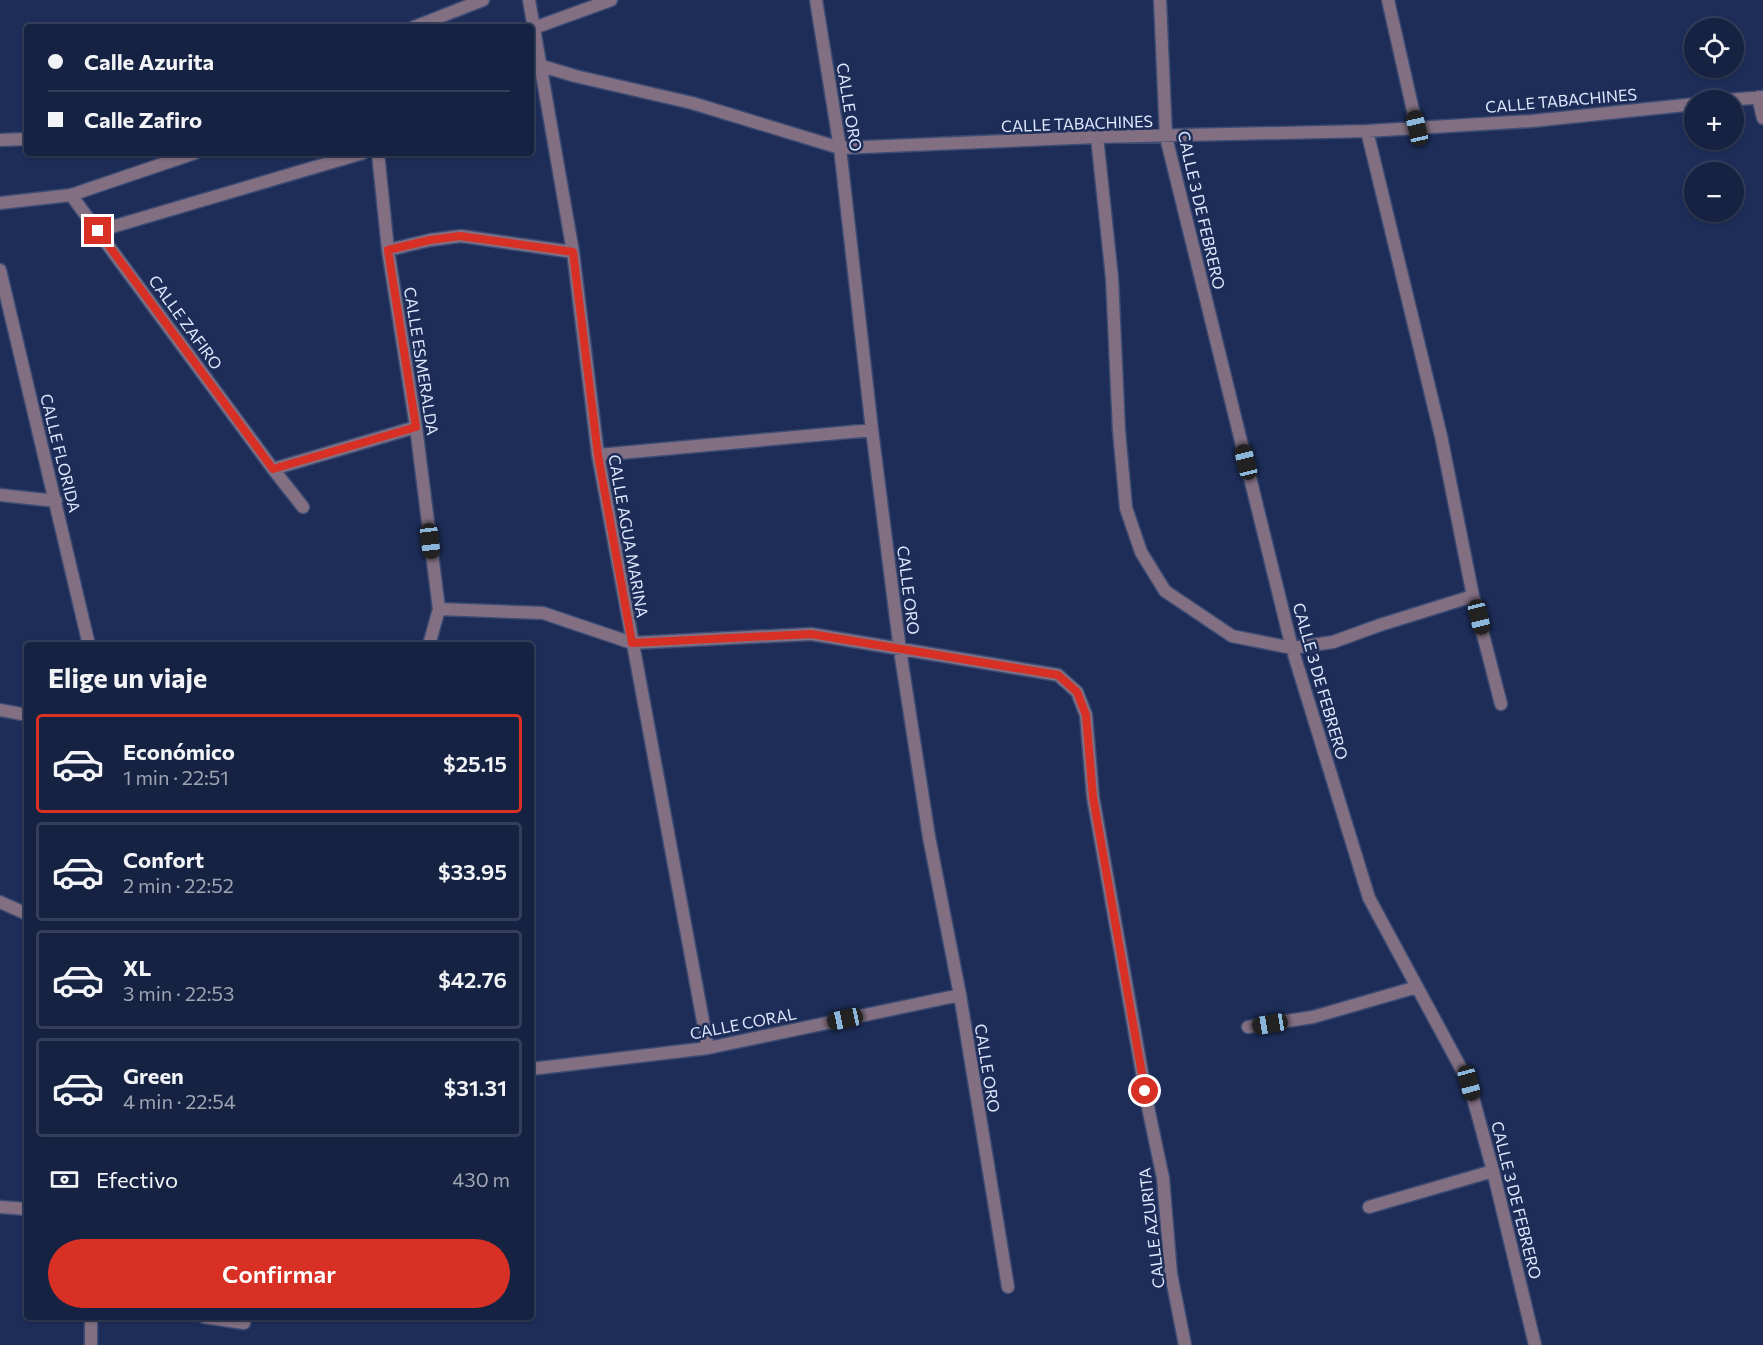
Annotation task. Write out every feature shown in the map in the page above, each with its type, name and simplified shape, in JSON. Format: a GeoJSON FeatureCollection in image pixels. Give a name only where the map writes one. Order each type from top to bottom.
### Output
{"type":"FeatureCollection","features":[{"type":"Feature","properties":{"kind":"street"},"geometry":{"type":"LineString","coordinates":[[422,24],[483,0]]}},
{"type":"Feature","properties":{"kind":"street","name":"CALLE AGUA MARINA"},"geometry":{"type":"LineString","coordinates":[[529,0],[532,24]]}},
{"type":"Feature","properties":{"kind":"street"},"geometry":{"type":"LineString","coordinates":[[534,28],[611,0]]}},
{"type":"Feature","properties":{"kind":"street","name":"CALLE ORO"},"geometry":{"type":"LineString","coordinates":[[816,0],[840,148],[900,650],[929,837],[960,995],[1008,1287]]}},
{"type":"Feature","properties":{"kind":"street","name":"CALLE 3 DE FEBRERO"},"geometry":{"type":"LineString","coordinates":[[1160,0],[1166,137],[1292,648],[1369,898],[1469,1083],[1535,1345]]}},
{"type":"Feature","properties":{"kind":"street"},"geometry":{"type":"LineString","coordinates":[[1388,0],[1417,128]]}},
{"type":"Feature","properties":{"kind":"street","name":"CALLE AGUA MARINA"},"geometry":{"type":"LineString","coordinates":[[534,32],[542,66],[573,252],[598,455],[708,1048]]}},
{"type":"Feature","properties":{"kind":"street","name":"CALLE TABACHINES"},"geometry":{"type":"LineString","coordinates":[[542,66],[692,103],[840,148],[1097,137],[1366,131],[1532,122],[1684,105]]}},
{"type":"Feature","properties":{"kind":"street"},"geometry":{"type":"LineString","coordinates":[[1744,99],[1761,97],[1763,118]]}},
{"type":"Feature","properties":{"kind":"street"},"geometry":{"type":"LineString","coordinates":[[1366,131],[1441,436],[1473,596],[1501,704]]}},
{"type":"Feature","properties":{"kind":"street"},"geometry":{"type":"LineString","coordinates":[[1097,137],[1112,278],[1119,431],[1126,507],[1141,552],[1165,591],[1232,636],[1292,648],[1333,642],[1473,596]]}},
{"type":"Feature","properties":{"kind":"street"},"geometry":{"type":"LineString","coordinates":[[0,140],[24,139]]}},
{"type":"Feature","properties":{"kind":"street"},"geometry":{"type":"LineString","coordinates":[[0,203],[71,195],[186,156]]}},
{"type":"Feature","properties":{"kind":"street"},"geometry":{"type":"LineString","coordinates":[[98,231],[353,156]]}},
{"type":"Feature","properties":{"kind":"street","name":"CALLE ESMERALDA"},"geometry":{"type":"LineString","coordinates":[[378,156],[388,250],[416,427],[439,609],[430,642]]}},
{"type":"Feature","properties":{"kind":"street","name":"CALLE ZAFIRO"},"geometry":{"type":"LineString","coordinates":[[71,195],[303,507]]}},
{"type":"Feature","properties":{"kind":"street"},"geometry":{"type":"LineString","coordinates":[[388,250],[460,236],[573,252]]}},
{"type":"Feature","properties":{"kind":"street","name":"CALLE FLORIDA"},"geometry":{"type":"LineString","coordinates":[[0,270],[88,642]]}},
{"type":"Feature","properties":{"kind":"street"},"geometry":{"type":"LineString","coordinates":[[273,469],[416,427]]}},
{"type":"Feature","properties":{"kind":"street"},"geometry":{"type":"LineString","coordinates":[[598,455],[872,430]]}},
{"type":"Feature","properties":{"kind":"street"},"geometry":{"type":"LineString","coordinates":[[0,495],[56,501]]}},
{"type":"Feature","properties":{"kind":"street"},"geometry":{"type":"LineString","coordinates":[[439,609],[543,613],[632,643]]}},
{"type":"Feature","properties":{"kind":"street","name":"CALLE AZURITA"},"geometry":{"type":"LineString","coordinates":[[632,643],[811,634],[1058,675],[1077,692],[1086,715],[1093,797],[1149,1112],[1163,1178],[1171,1274],[1185,1345]]}},
{"type":"Feature","properties":{"kind":"street"},"geometry":{"type":"LineString","coordinates":[[0,710],[24,714]]}},
{"type":"Feature","properties":{"kind":"street"},"geometry":{"type":"LineString","coordinates":[[0,902],[24,913]]}},
{"type":"Feature","properties":{"kind":"street"},"geometry":{"type":"LineString","coordinates":[[1248,1027],[1313,1017],[1417,987]]}},
{"type":"Feature","properties":{"kind":"street","name":"CALLE CORAL"},"geometry":{"type":"LineString","coordinates":[[534,1069],[708,1048],[960,995]]}},
{"type":"Feature","properties":{"kind":"street"},"geometry":{"type":"LineString","coordinates":[[1369,1207],[1493,1171]]}},
{"type":"Feature","properties":{"kind":"street"},"geometry":{"type":"LineString","coordinates":[[0,1207],[24,1209]]}},
{"type":"Feature","properties":{"kind":"street"},"geometry":{"type":"LineString","coordinates":[[91,1320],[91,1345]]}},
{"type":"Feature","properties":{"kind":"street"},"geometry":{"type":"LineString","coordinates":[[224,1320],[244,1323]]}},
{"type":"Feature","properties":{"kind":"route"},"geometry":{"type":"LineString","coordinates":[[98,231],[273,469],[416,427],[388,250],[460,236],[573,252],[598,455],[632,643],[811,634],[1058,675],[1077,692],[1086,715],[1093,797],[1145,1091]]}}]}
